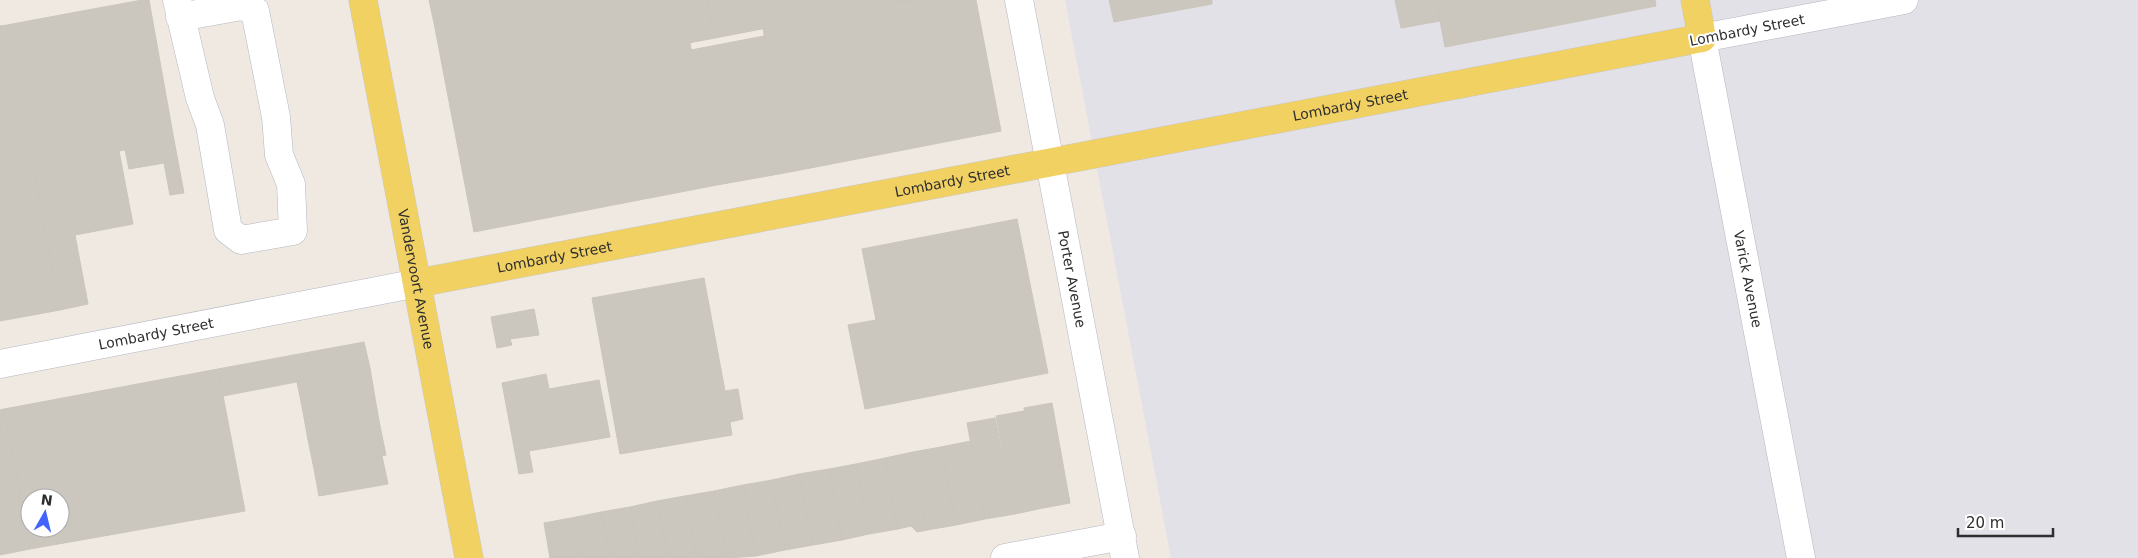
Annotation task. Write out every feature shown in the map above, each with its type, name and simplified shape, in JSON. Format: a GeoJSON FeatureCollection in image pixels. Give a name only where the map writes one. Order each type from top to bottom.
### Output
{"type":"FeatureCollection","features":[{"type":"Feature","properties":{"kind":"main road","name":"Vandervoort Avenue"},"geometry":{"type":"LineString","coordinates":[[363,0],[469,558]]}},
{"type":"Feature","properties":{"kind":"main road","name":"Varick Avenue"},"geometry":{"type":"LineString","coordinates":[[1695,0],[1702,38]]}},
{"type":"Feature","properties":{"kind":"main road","name":"Lombardy Street"},"geometry":{"type":"LineString","coordinates":[[418,283],[1051,164],[1702,38]]}},
{"type":"Feature","properties":{"kind":"street","name":"Porter Avenue"},"geometry":{"type":"LineString","coordinates":[[1020,0],[1124,547]]}},
{"type":"Feature","properties":{"kind":"street","name":"Lombardy Street"},"geometry":{"type":"LineString","coordinates":[[1702,38],[1904,0]]}},
{"type":"Feature","properties":{"kind":"street"},"geometry":{"type":"LineString","coordinates":[[242,6],[255,11],[276,117],[279,155],[291,184],[293,231],[241,240],[228,230],[210,125],[200,98],[178,8],[242,6]]}},
{"type":"Feature","properties":{"kind":"street","name":"Varick Avenue"},"geometry":{"type":"LineString","coordinates":[[1702,38],[1801,558]]}},
{"type":"Feature","properties":{"kind":"street","name":"Lombardy Street"},"geometry":{"type":"LineString","coordinates":[[0,364],[418,283]]}},
{"type":"Feature","properties":{"kind":"street"},"geometry":{"type":"LineString","coordinates":[[1005,558],[1124,547]]}},
{"type":"Feature","properties":{"kind":"shaded area"},"geometry":{"type":"Polygon","coordinates":[[[1065,0],[2138,0],[2138,558],[1171,558],[1065,0]]]}},
{"type":"Feature","properties":{"kind":"building"},"geometry":{"type":"Polygon","coordinates":[[[149,0],[174,140],[119,151],[93,9],[149,0]]]}},
{"type":"Feature","properties":{"kind":"building"},"geometry":{"type":"Polygon","coordinates":[[[429,0],[475,0],[478,15],[434,23],[429,0]]]}},
{"type":"Feature","properties":{"kind":"building"},"geometry":{"type":"Polygon","coordinates":[[[475,0],[707,0],[715,38],[545,70],[537,27],[482,37],[475,0]]]}},
{"type":"Feature","properties":{"kind":"building"},"geometry":{"type":"Polygon","coordinates":[[[707,0],[912,0],[715,38],[707,0]]]}},
{"type":"Feature","properties":{"kind":"building"},"geometry":{"type":"Polygon","coordinates":[[[912,0],[976,0],[1001,131],[790,172],[763,29],[912,0]]]}},
{"type":"Feature","properties":{"kind":"building"},"geometry":{"type":"Polygon","coordinates":[[[1109,0],[1212,0],[1212,4],[1114,22],[1109,0]]]}},
{"type":"Feature","properties":{"kind":"building"},"geometry":{"type":"Polygon","coordinates":[[[1395,0],[1436,0],[1440,21],[1401,28],[1395,0]]]}},
{"type":"Feature","properties":{"kind":"building"},"geometry":{"type":"Polygon","coordinates":[[[1436,0],[1544,0],[1549,27],[1445,47],[1436,0]]]}},
{"type":"Feature","properties":{"kind":"building"},"geometry":{"type":"Polygon","coordinates":[[[1544,0],[1655,0],[1656,6],[1549,27],[1544,0]]]}},
{"type":"Feature","properties":{"kind":"building"},"geometry":{"type":"Polygon","coordinates":[[[93,9],[119,151],[33,167],[7,25],[93,9]]]}},
{"type":"Feature","properties":{"kind":"building"},"geometry":{"type":"Polygon","coordinates":[[[478,15],[482,37],[537,27],[572,213],[474,232],[434,23],[478,15]]]}},
{"type":"Feature","properties":{"kind":"building"},"geometry":{"type":"Polygon","coordinates":[[[7,25],[33,167],[0,173],[0,26],[7,25]]]}},
{"type":"Feature","properties":{"kind":"building"},"geometry":{"type":"Polygon","coordinates":[[[764,36],[790,172],[717,185],[691,50],[764,36]]]}},
{"type":"Feature","properties":{"kind":"building"},"geometry":{"type":"Polygon","coordinates":[[[690,43],[717,185],[608,206],[580,63],[690,43]]]}},
{"type":"Feature","properties":{"kind":"building"},"geometry":{"type":"Polygon","coordinates":[[[580,63],[608,206],[572,213],[545,70],[580,63]]]}},
{"type":"Feature","properties":{"kind":"building"},"geometry":{"type":"Polygon","coordinates":[[[174,140],[184,193],[170,195],[164,163],[129,169],[125,150],[174,140]]]}},
{"type":"Feature","properties":{"kind":"building"},"geometry":{"type":"Polygon","coordinates":[[[119,151],[133,224],[75,235],[88,304],[60,310],[33,167],[119,151]]]}},
{"type":"Feature","properties":{"kind":"building"},"geometry":{"type":"Polygon","coordinates":[[[33,167],[60,310],[0,321],[0,173],[33,167]]]}},
{"type":"Feature","properties":{"kind":"building"},"geometry":{"type":"Polygon","coordinates":[[[1017,219],[1048,373],[865,409],[848,325],[876,320],[862,249],[1017,219]]]}},
{"type":"Feature","properties":{"kind":"building"},"geometry":{"type":"Polygon","coordinates":[[[704,278],[725,391],[738,389],[743,419],[730,422],[732,435],[620,454],[592,298],[704,278]]]}},
{"type":"Feature","properties":{"kind":"building"},"geometry":{"type":"Polygon","coordinates":[[[534,309],[539,335],[510,339],[512,345],[497,348],[491,317],[534,309]]]}},
{"type":"Feature","properties":{"kind":"building"},"geometry":{"type":"Polygon","coordinates":[[[364,342],[370,368],[223,396],[218,369],[364,342]]]}},
{"type":"Feature","properties":{"kind":"building"},"geometry":{"type":"Polygon","coordinates":[[[370,368],[375,398],[303,412],[297,382],[370,368]]]}},
{"type":"Feature","properties":{"kind":"building"},"geometry":{"type":"Polygon","coordinates":[[[218,369],[245,511],[30,549],[28,538],[70,538],[70,488],[20,488],[20,495],[4,409],[218,369]]]}},
{"type":"Feature","properties":{"kind":"building"},"geometry":{"type":"Polygon","coordinates":[[[546,374],[549,389],[599,380],[610,437],[529,451],[533,472],[519,474],[502,383],[546,374]]]}},
{"type":"Feature","properties":{"kind":"building"},"geometry":{"type":"Polygon","coordinates":[[[375,398],[380,426],[308,440],[303,412],[375,398]]]}},
{"type":"Feature","properties":{"kind":"building"},"geometry":{"type":"Polygon","coordinates":[[[1052,403],[1070,503],[1043,508],[1024,408],[1052,403]]]}},
{"type":"Feature","properties":{"kind":"building"},"geometry":{"type":"Polygon","coordinates":[[[4,409],[20,495],[20,538],[28,538],[30,549],[0,555],[0,410],[4,409]]]}},
{"type":"Feature","properties":{"kind":"building"},"geometry":{"type":"Polygon","coordinates":[[[1024,411],[1043,508],[1015,514],[996,416],[1024,411]]]}},
{"type":"Feature","properties":{"kind":"building"},"geometry":{"type":"Polygon","coordinates":[[[995,418],[1015,514],[985,519],[967,423],[995,418]]]}},
{"type":"Feature","properties":{"kind":"building"},"geometry":{"type":"Polygon","coordinates":[[[380,426],[386,455],[314,469],[308,440],[380,426]]]}},
{"type":"Feature","properties":{"kind":"building"},"geometry":{"type":"Polygon","coordinates":[[[971,441],[985,519],[956,525],[941,447],[971,441]]]}},
{"type":"Feature","properties":{"kind":"building"},"geometry":{"type":"Polygon","coordinates":[[[941,447],[956,525],[927,530],[913,452],[941,447]]]}},
{"type":"Feature","properties":{"kind":"building"},"geometry":{"type":"Polygon","coordinates":[[[913,452],[927,530],[917,532],[911,526],[898,529],[885,458],[913,452]]]}},
{"type":"Feature","properties":{"kind":"building"},"geometry":{"type":"Polygon","coordinates":[[[382,456],[388,484],[319,496],[314,469],[382,456]]]}},
{"type":"Feature","properties":{"kind":"building"},"geometry":{"type":"Polygon","coordinates":[[[885,458],[898,529],[869,534],[856,464],[885,458]]]}},
{"type":"Feature","properties":{"kind":"building"},"geometry":{"type":"Polygon","coordinates":[[[856,464],[869,534],[842,540],[829,469],[856,464]]]}},
{"type":"Feature","properties":{"kind":"building"},"geometry":{"type":"Polygon","coordinates":[[[829,469],[842,540],[813,545],[799,474],[829,469]]]}},
{"type":"Feature","properties":{"kind":"building"},"geometry":{"type":"Polygon","coordinates":[[[799,474],[813,545],[785,550],[772,480],[799,474]]]}},
{"type":"Feature","properties":{"kind":"building"},"geometry":{"type":"Polygon","coordinates":[[[772,480],[785,550],[756,556],[743,485],[772,480]]]}},
{"type":"Feature","properties":{"kind":"building"},"geometry":{"type":"Polygon","coordinates":[[[743,485],[756,556],[727,558],[714,491],[743,485]]]}},
{"type":"Feature","properties":{"kind":"building"},"geometry":{"type":"Polygon","coordinates":[[[714,491],[727,558],[697,558],[685,496],[714,491]]]}},
{"type":"Feature","properties":{"kind":"building"},"geometry":{"type":"Polygon","coordinates":[[[685,496],[697,558],[668,558],[657,501],[685,496]]]}},
{"type":"Feature","properties":{"kind":"building"},"geometry":{"type":"Polygon","coordinates":[[[657,501],[668,558],[640,558],[630,507],[657,501]]]}},
{"type":"Feature","properties":{"kind":"building"},"geometry":{"type":"Polygon","coordinates":[[[630,507],[640,558],[610,558],[601,512],[630,507]]]}},
{"type":"Feature","properties":{"kind":"building"},"geometry":{"type":"Polygon","coordinates":[[[601,512],[610,558],[579,558],[571,518],[601,512]]]}},
{"type":"Feature","properties":{"kind":"building"},"geometry":{"type":"Polygon","coordinates":[[[571,518],[579,558],[550,558],[544,523],[571,518]]]}}]}
